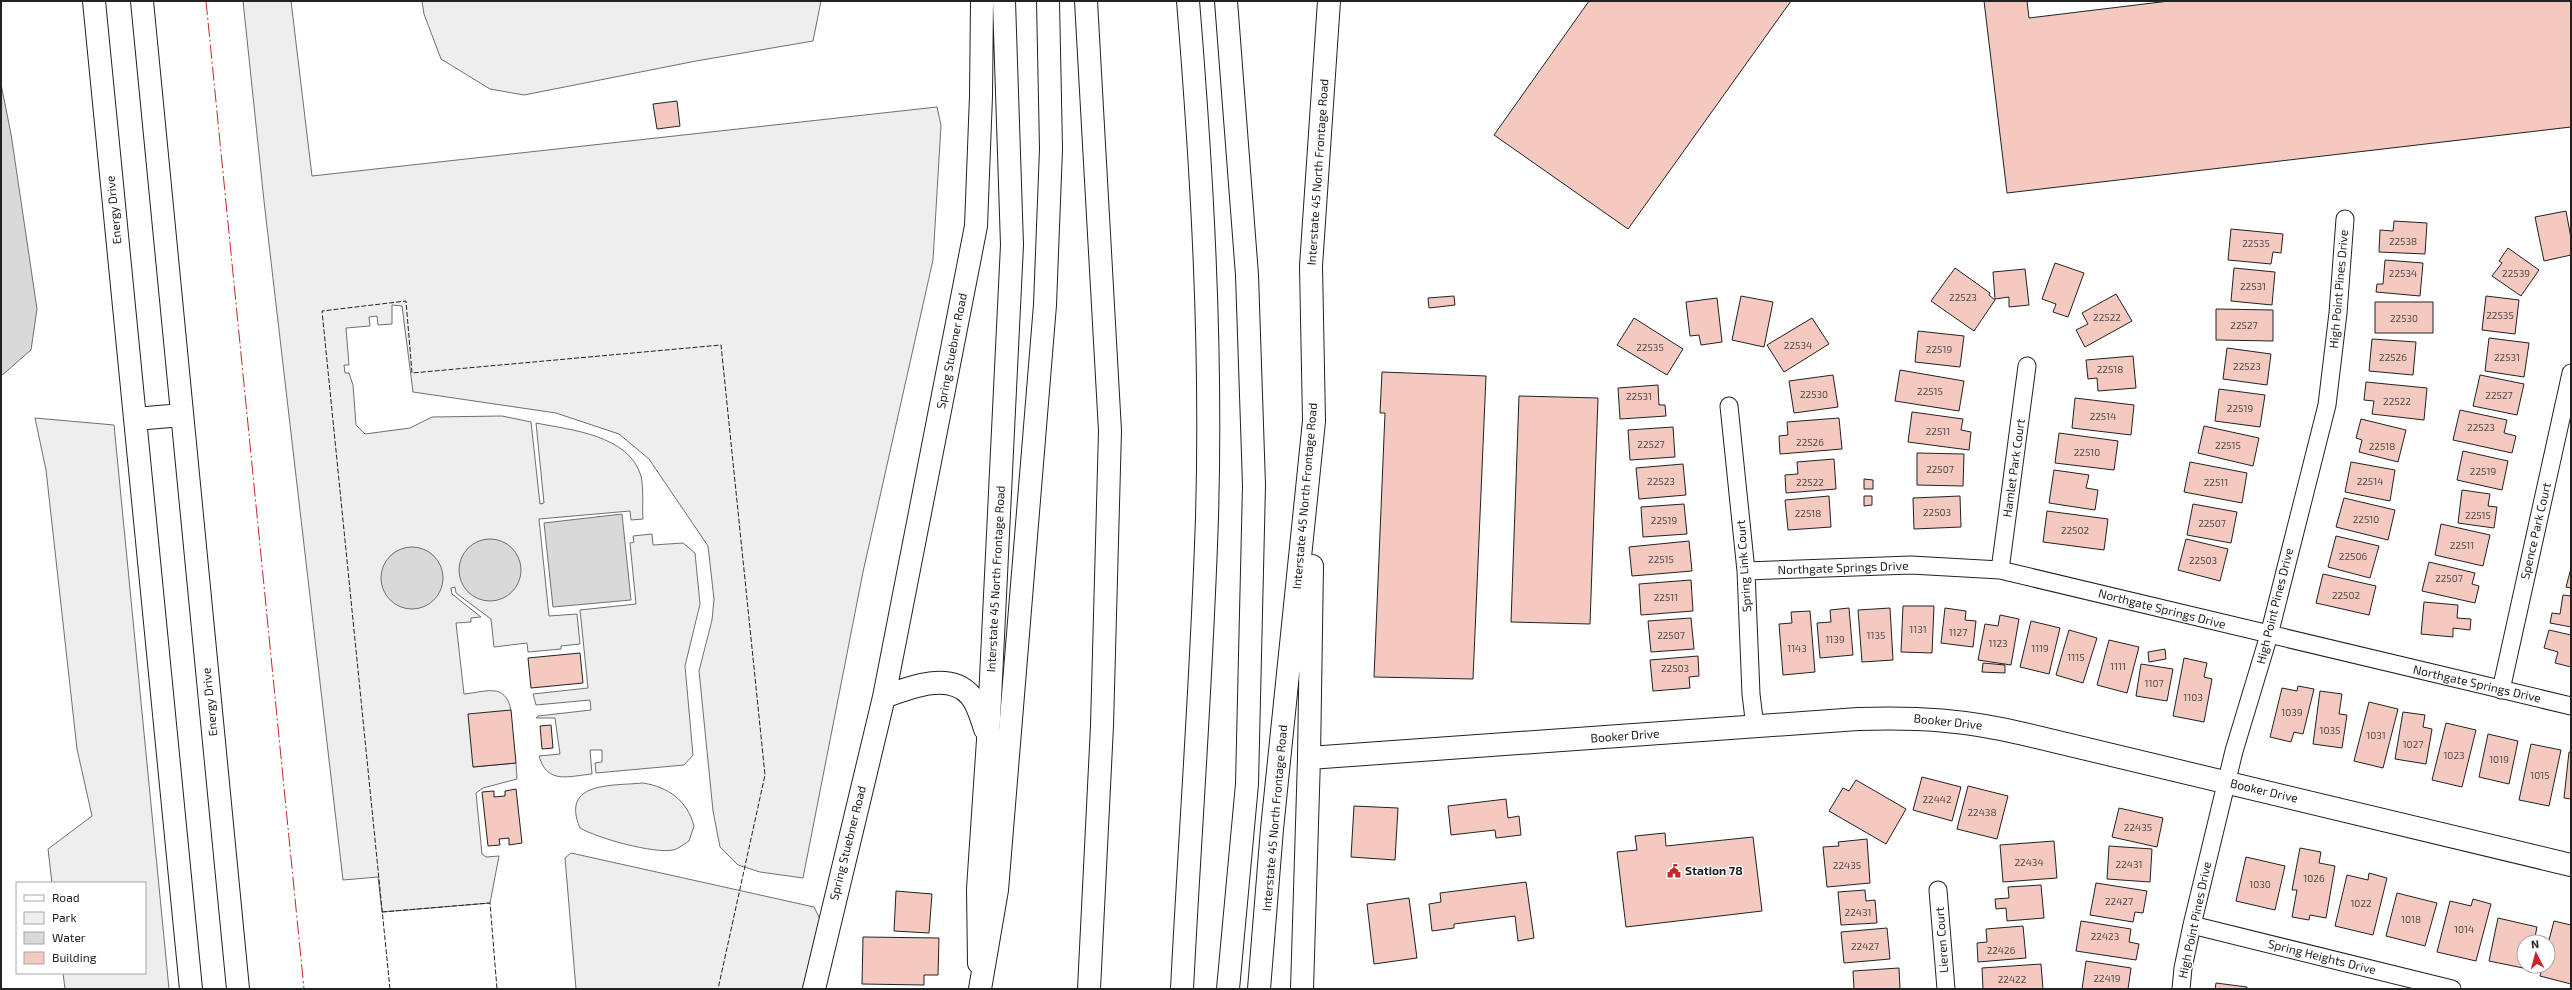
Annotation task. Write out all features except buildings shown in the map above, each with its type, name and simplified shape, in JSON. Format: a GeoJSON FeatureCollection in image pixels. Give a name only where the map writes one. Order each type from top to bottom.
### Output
{"type":"FeatureCollection","features":[{"type":"Feature","properties":{"kind":"main road","name":"Energy Drive"},"geometry":{"type":"LineString","coordinates":[[94,1],[191,989]]}},
{"type":"Feature","properties":{"kind":"main road","name":"Energy Drive"},"geometry":{"type":"LineString","coordinates":[[142,1],[238,989]]}},
{"type":"Feature","properties":{"kind":"main road","name":"Spring Stuebner Road"},"geometry":{"type":"LineString","coordinates":[[814,989],[884,697],[976,226],[981,96],[982,1]]}},
{"type":"Feature","properties":{"kind":"main road","name":"Interstate 45 North Frontage Road"},"geometry":{"type":"LineString","coordinates":[[979,989],[978,889],[988,740],[1012,245],[1004,1]]}},
{"type":"Feature","properties":{"kind":"main road"},"geometry":{"type":"LineString","coordinates":[[979,989],[997,890],[1045,305],[1050,149],[1048,1]]}},
{"type":"Feature","properties":{"kind":"main road"},"geometry":{"type":"LineString","coordinates":[[1086,1],[1110,431],[1101,750],[1089,989]]}},
{"type":"Feature","properties":{"kind":"main road"},"geometry":{"type":"LineString","coordinates":[[1182,989],[1207,517],[1207,309],[1198,128],[1188,1]]}},
{"type":"Feature","properties":{"kind":"main road"},"geometry":{"type":"LineString","coordinates":[[1226,1],[1248,275],[1254,485],[1247,784],[1228,989]]}},
{"type":"Feature","properties":{"kind":"main road","name":"Interstate 45 North Frontage Road"},"geometry":{"type":"LineString","coordinates":[[1259,989],[1272,830],[1314,421],[1311,266],[1329,1]]}},
{"type":"Feature","properties":{"kind":"main road"},"geometry":{"type":"LineString","coordinates":[[135,419],[182,415]]}},
{"type":"Feature","properties":{"kind":"main road"},"geometry":{"type":"LineString","coordinates":[[1302,989],[1309,758],[1314,421]]}},
{"type":"Feature","properties":{"kind":"main road"},"geometry":{"type":"LineString","coordinates":[[884,697],[908,688],[937,683],[960,686],[970,694],[977,705],[988,740]]}},
{"type":"Feature","properties":{"kind":"main road","name":"Booker Drive"},"geometry":{"type":"LineString","coordinates":[[1309,758],[1899,717],[1969,722],[2571,865]]}},
{"type":"Feature","properties":{"kind":"street","name":"High Point Pines Drive"},"geometry":{"type":"LineString","coordinates":[[2181,989],[2183,968],[2192,925],[2226,782],[2269,635],[2327,405],[2338,313],[2345,219]]}},
{"type":"Feature","properties":{"kind":"street","name":"Hamlet Park Court"},"geometry":{"type":"LineString","coordinates":[[2000,570],[2027,366]]}},
{"type":"Feature","properties":{"kind":"street","name":"Spence Park Court"},"geometry":{"type":"LineString","coordinates":[[2501,690],[2571,372]]}},
{"type":"Feature","properties":{"kind":"street","name":"Spring Link Court"},"geometry":{"type":"LineString","coordinates":[[1729,406],[1746,571],[1751,694],[1754,727]]}},
{"type":"Feature","properties":{"kind":"street","name":"Northgate Springs Drive"},"geometry":{"type":"LineString","coordinates":[[1746,571],[1911,565],[2000,570],[2571,706]]}},
{"type":"Feature","properties":{"kind":"street","name":"Lieren Court"},"geometry":{"type":"LineString","coordinates":[[1938,890],[1946,989]]}},
{"type":"Feature","properties":{"kind":"street","name":"Spring Heights Drive"},"geometry":{"type":"LineString","coordinates":[[2192,925],[2452,989]]}},
{"type":"Feature","properties":{"kind":"green space"},"geometry":{"type":"Polygon","coordinates":[[[243,1],[291,1],[312,176],[937,107],[941,125],[933,260],[863,572],[803,878],[760,872],[738,865],[720,847],[713,811],[699,671],[712,620],[714,599],[708,546],[649,459],[619,434],[556,413],[413,392],[402,306],[392,305],[392,324],[378,325],[377,316],[369,317],[370,326],[346,328],[349,365],[344,365],[345,373],[349,373],[353,385],[356,425],[365,434],[410,428],[432,417],[502,416],[531,422],[540,504],[544,503],[536,423],[581,432],[612,443],[624,451],[634,462],[642,481],[643,519],[631,520],[630,511],[539,519],[549,616],[577,614],[580,644],[561,646],[561,649],[528,652],[527,643],[494,647],[491,619],[456,593],[455,587],[451,588],[452,594],[481,617],[471,618],[471,622],[456,623],[464,694],[487,691],[499,692],[504,695],[508,701],[511,710],[473,767],[516,763],[517,779],[483,788],[476,793],[482,854],[486,857],[499,856],[490,903],[382,912],[378,877],[343,880],[264,201],[243,1]]]}},
{"type":"Feature","properties":{"kind":"green space"},"geometry":{"type":"Polygon","coordinates":[[[422,1],[821,1],[813,41],[696,61],[524,95],[490,89],[441,59],[424,14],[422,1]]]}},
{"type":"Feature","properties":{"kind":"green space"},"geometry":{"type":"Polygon","coordinates":[[[35,418],[114,425],[169,989],[65,989],[63,974],[146,974],[146,882],[52,882],[48,849],[92,816],[77,749],[46,470],[35,418]]]}},
{"type":"Feature","properties":{"kind":"green space"},"geometry":{"type":"Polygon","coordinates":[[[652,534],[653,545],[683,543],[695,553],[700,604],[685,666],[693,755],[684,765],[596,773],[595,763],[602,762],[602,750],[590,750],[592,774],[567,777],[553,775],[547,771],[539,756],[560,754],[555,718],[536,718],[538,716],[591,710],[590,700],[536,705],[533,694],[588,688],[580,610],[636,604],[630,543],[634,542],[633,536],[652,534]]]}},
{"type":"Feature","properties":{"kind":"green space"},"geometry":{"type":"Polygon","coordinates":[[[643,783],[661,788],[675,796],[687,809],[694,826],[689,841],[673,850],[653,850],[612,840],[580,828],[576,813],[577,802],[583,794],[593,789],[605,786],[643,783]]]}},
{"type":"Feature","properties":{"kind":"green space"},"geometry":{"type":"Polygon","coordinates":[[[571,853],[814,907],[821,921],[805,989],[576,989],[565,858],[571,853]]]}},
{"type":"Feature","properties":{"kind":"water"},"geometry":{"type":"Polygon","coordinates":[[[1,84],[11,134],[37,309],[31,350],[1,376],[1,84]]]}},
{"type":"Feature","properties":{"kind":"water"},"geometry":{"type":"Polygon","coordinates":[[[622,514],[631,600],[553,607],[544,523],[622,514]]]}},
{"type":"Feature","properties":{"kind":"water"},"geometry":{"type":"Polygon","coordinates":[[[490,539],[502,541],[512,548],[519,558],[521,570],[519,582],[512,592],[502,599],[490,601],[478,599],[468,592],[461,582],[459,570],[461,558],[468,548],[478,541],[490,539]]]}},
{"type":"Feature","properties":{"kind":"water"},"geometry":{"type":"Polygon","coordinates":[[[412,547],[424,549],[434,556],[441,566],[443,578],[441,590],[434,600],[424,607],[412,609],[400,607],[390,600],[383,590],[381,578],[383,566],[390,556],[400,549],[412,547]]]}},
{"type":"Feature","properties":{"kind":"fence"},"geometry":{"type":"LineString","coordinates":[[390,989],[322,311],[406,301],[412,373],[721,345],[765,775],[718,989]]}},
{"type":"Feature","properties":{"kind":"fence"},"geometry":{"type":"LineString","coordinates":[[382,912],[490,903],[497,989]]}},
{"type":"Feature","properties":{"kind":"power"},"geometry":{"type":"LineString","coordinates":[[206,1],[304,989]]}},
{"type":"Feature","properties":{"kind":"place","name":"Station 78"},"geometry":{"type":"Point","coordinates":[1674,871]}}]}
